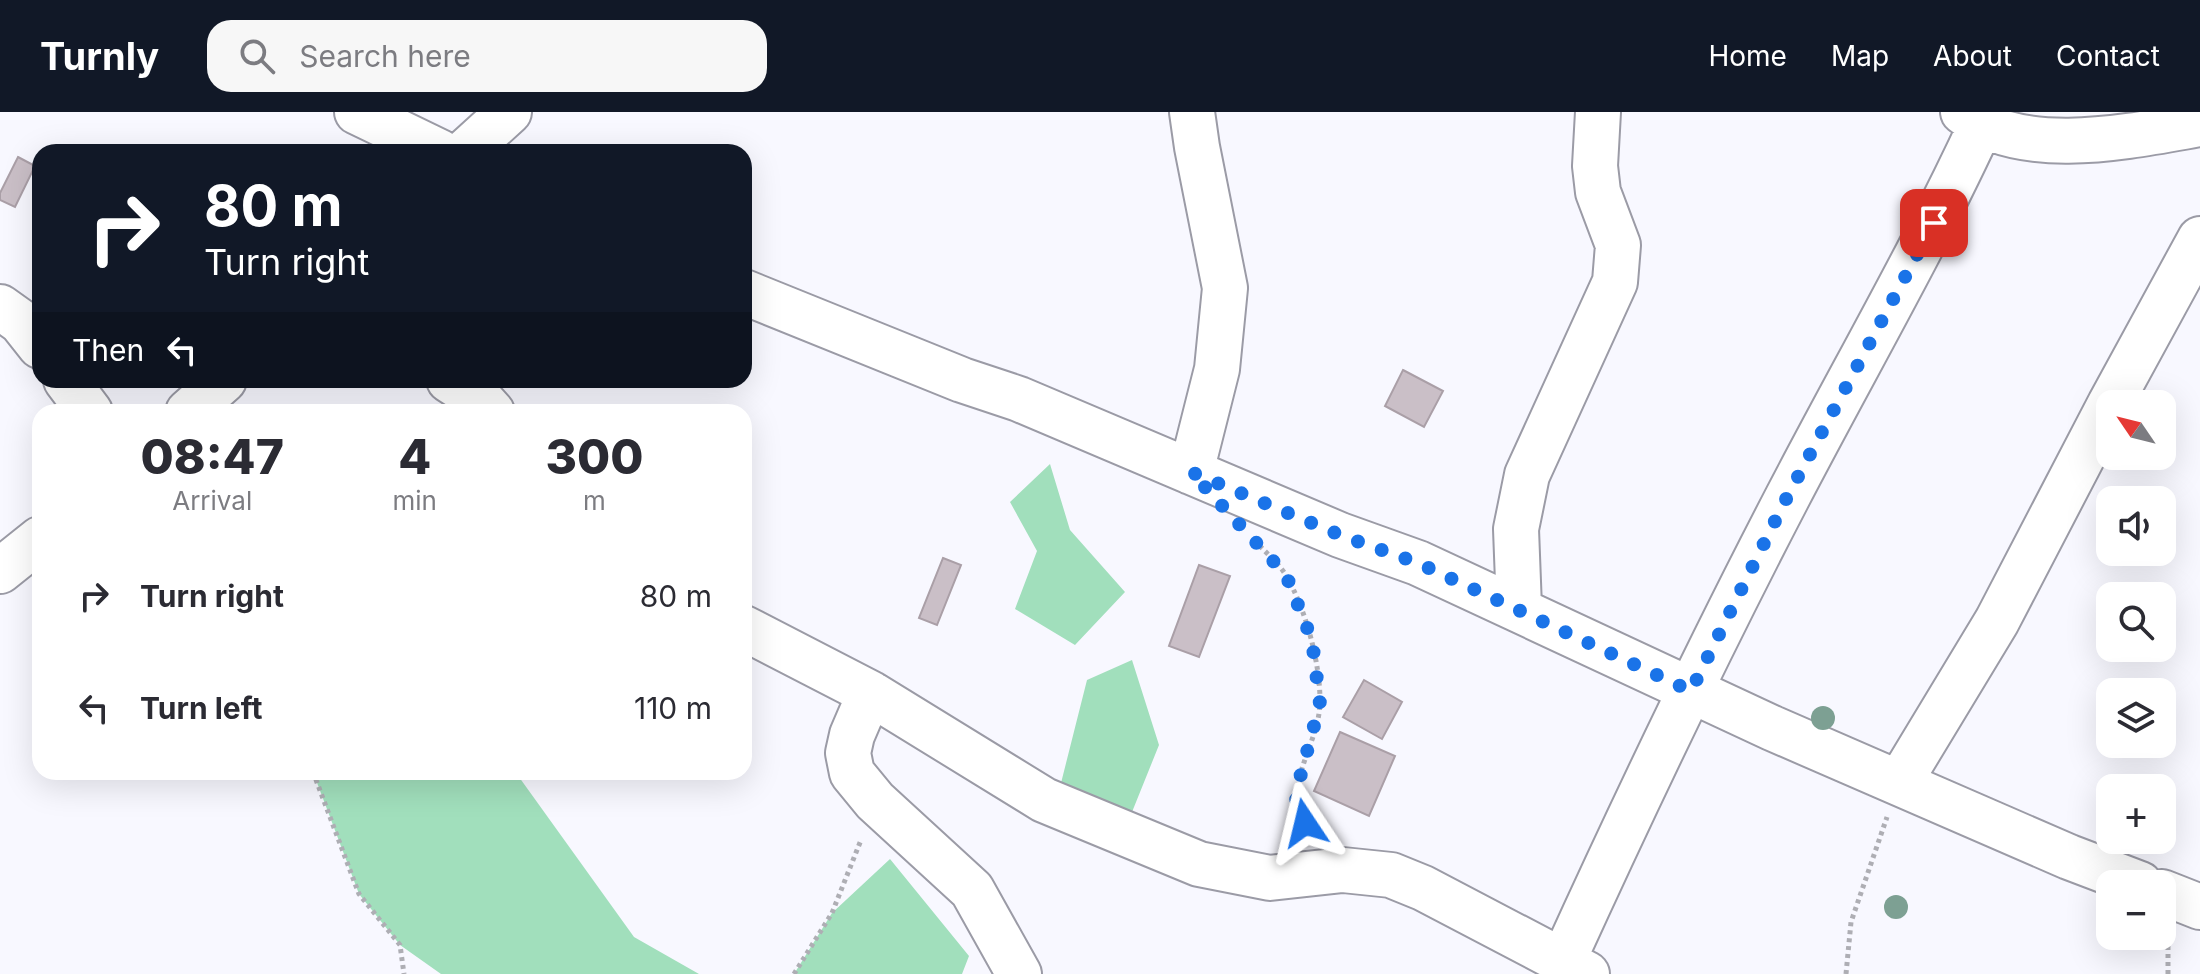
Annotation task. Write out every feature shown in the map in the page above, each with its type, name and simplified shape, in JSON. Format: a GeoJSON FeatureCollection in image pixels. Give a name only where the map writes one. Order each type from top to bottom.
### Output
{"type":"FeatureCollection","features":[{"type":"Feature","properties":{"kind":"street"},"geometry":{"type":"LineString","coordinates":[[357,112],[423,144]]}},
{"type":"Feature","properties":{"kind":"street"},"geometry":{"type":"LineString","coordinates":[[474,144],[509,112]]}},
{"type":"Feature","properties":{"kind":"street"},"geometry":{"type":"LineString","coordinates":[[1191,472],[1217,369],[1225,288],[1192,112]]}},
{"type":"Feature","properties":{"kind":"street"},"geometry":{"type":"LineString","coordinates":[[1519,608],[1516,529],[1527,475],[1615,282],[1618,245],[1598,192],[1595,166],[1598,112]]}},
{"type":"Feature","properties":{"kind":"street"},"geometry":{"type":"LineString","coordinates":[[752,632],[870,693],[1044,800],[1199,864],[1270,878],[1343,870],[1391,875],[1423,888],[1575,967],[1691,691],[1785,501],[1903,285],[1977,116],[2000,133],[2076,140],[2134,135],[2200,124]]}},
{"type":"Feature","properties":{"kind":"street"},"geometry":{"type":"LineString","coordinates":[[2118,390],[2200,239]]}},
{"type":"Feature","properties":{"kind":"street"},"geometry":{"type":"LineString","coordinates":[[752,295],[962,380],[1019,399],[1340,535],[1418,563],[1691,691],[2103,870]]}},
{"type":"Feature","properties":{"kind":"street"},"geometry":{"type":"LineString","coordinates":[[0,307],[21,322],[32,336]]}},
{"type":"Feature","properties":{"kind":"street"},"geometry":{"type":"LineString","coordinates":[[197,404],[215,388]]}},
{"type":"Feature","properties":{"kind":"street"},"geometry":{"type":"LineString","coordinates":[[461,388],[485,404]]}},
{"type":"Feature","properties":{"kind":"street"},"geometry":{"type":"LineString","coordinates":[[1899,783],[1997,621],[2096,431]]}},
{"type":"Feature","properties":{"kind":"street"},"geometry":{"type":"LineString","coordinates":[[0,571],[32,545]]}},
{"type":"Feature","properties":{"kind":"street"},"geometry":{"type":"LineString","coordinates":[[870,693],[852,735],[848,753],[852,773],[875,801],[972,890],[1019,974]]}},
{"type":"Feature","properties":{"kind":"street"},"geometry":{"type":"LineString","coordinates":[[2176,898],[2200,907]]}},
{"type":"Feature","properties":{"kind":"path"},"geometry":{"type":"LineString","coordinates":[[1244,529],[1286,575],[1312,640],[1320,704],[1295,796],[1305,823],[1332,850],[1343,870]]}},
{"type":"Feature","properties":{"kind":"path"},"geometry":{"type":"LineString","coordinates":[[316,780],[359,894],[400,945],[404,974]]}},
{"type":"Feature","properties":{"kind":"path"},"geometry":{"type":"LineString","coordinates":[[1846,974],[1851,922],[1899,783]]}},
{"type":"Feature","properties":{"kind":"path"},"geometry":{"type":"LineString","coordinates":[[794,974],[832,913],[875,801]]}},
{"type":"Feature","properties":{"kind":"green space"},"geometry":{"type":"Polygon","coordinates":[[[1050,464],[1070,530],[1125,592],[1075,645],[1015,609],[1037,551],[1010,502],[1050,464]]]}},
{"type":"Feature","properties":{"kind":"green space"},"geometry":{"type":"Polygon","coordinates":[[[1132,660],[1159,745],[1130,817],[1059,791],[1087,680],[1132,660]]]}},
{"type":"Feature","properties":{"kind":"green space"},"geometry":{"type":"Polygon","coordinates":[[[316,780],[521,780],[634,937],[699,974],[441,974],[400,945],[359,894],[316,780]]]}},
{"type":"Feature","properties":{"kind":"green space"},"geometry":{"type":"Polygon","coordinates":[[[890,859],[969,956],[962,974],[794,974],[832,913],[890,859]]]}},
{"type":"Feature","properties":{"kind":"building"},"geometry":{"type":"Polygon","coordinates":[[[18,157],[32,164],[32,172],[15,207],[0,200],[0,193],[18,157]]]}},
{"type":"Feature","properties":{"kind":"building"},"geometry":{"type":"Polygon","coordinates":[[[1403,370],[1443,391],[1424,427],[1385,406],[1403,370]]]}},
{"type":"Feature","properties":{"kind":"building"},"geometry":{"type":"Polygon","coordinates":[[[943,558],[961,565],[937,625],[919,618],[943,558]]]}},
{"type":"Feature","properties":{"kind":"building"},"geometry":{"type":"Polygon","coordinates":[[[1199,565],[1230,576],[1199,657],[1169,646],[1199,565]]]}},
{"type":"Feature","properties":{"kind":"building"},"geometry":{"type":"Polygon","coordinates":[[[1364,680],[1402,702],[1382,739],[1343,717],[1364,680]]]}},
{"type":"Feature","properties":{"kind":"building"},"geometry":{"type":"Polygon","coordinates":[[[1340,732],[1395,756],[1369,816],[1314,791],[1340,732]]]}},
{"type":"Feature","properties":{"kind":"route"},"geometry":{"type":"LineString","coordinates":[[1305,823],[1295,796],[1320,704],[1312,640],[1286,575],[1191,472],[1340,535],[1418,563],[1691,691],[1785,501],[1934,223]]}}]}
